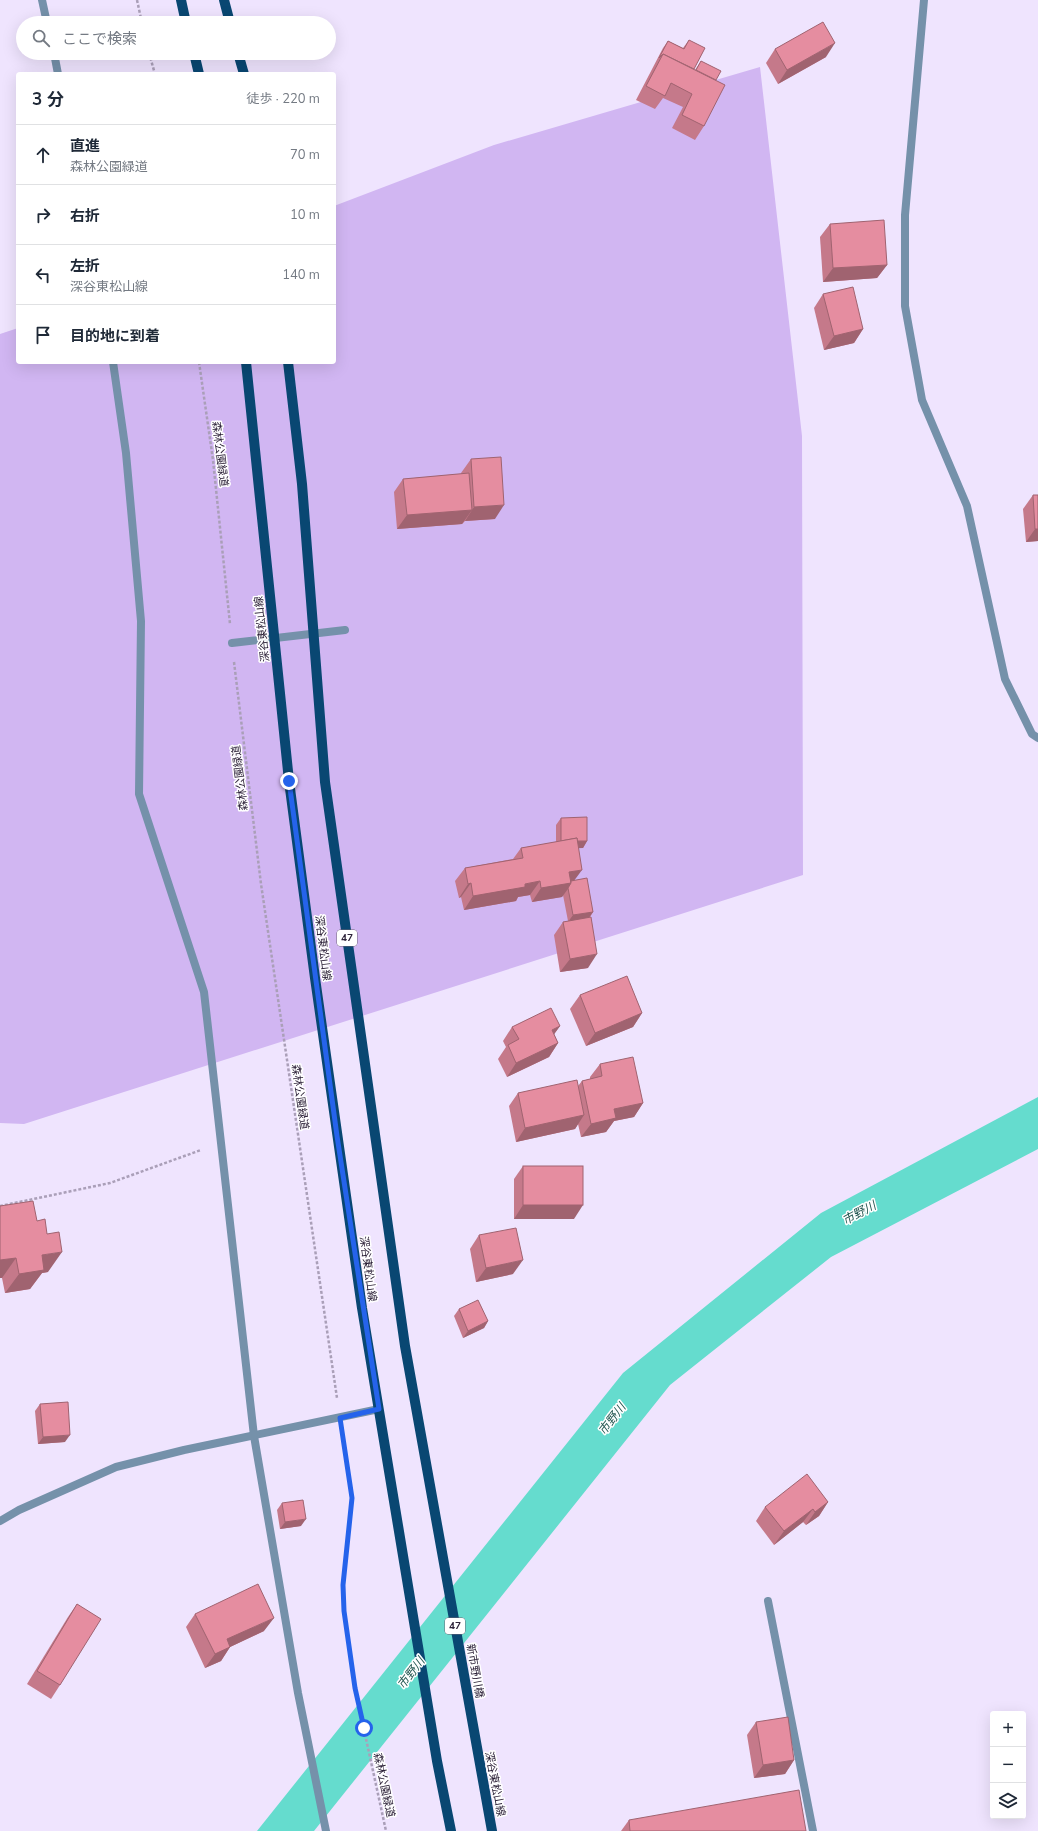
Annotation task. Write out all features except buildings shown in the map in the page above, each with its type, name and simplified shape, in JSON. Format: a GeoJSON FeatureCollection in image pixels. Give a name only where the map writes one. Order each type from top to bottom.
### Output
{"type":"FeatureCollection","features":[{"type":"Feature","properties":{"kind":"main road"},"geometry":{"type":"LineString","coordinates":[[181,0],[184,16]]}},
{"type":"Feature","properties":{"kind":"main road"},"geometry":{"type":"LineString","coordinates":[[224,0],[228,16]]}},
{"type":"Feature","properties":{"kind":"main road"},"geometry":{"type":"LineString","coordinates":[[196,60],[199,72]]}},
{"type":"Feature","properties":{"kind":"main road"},"geometry":{"type":"LineString","coordinates":[[240,60],[243,72]]}},
{"type":"Feature","properties":{"kind":"main road","name":"深谷東松山線"},"geometry":{"type":"LineString","coordinates":[[246,364],[291,796],[334,1120],[399,1534],[437,1761],[451,1831]]}},
{"type":"Feature","properties":{"kind":"main road","name":"新市野川橋"},"geometry":{"type":"LineString","coordinates":[[288,364],[302,484],[325,782],[403,1330],[436,1510],[475,1741]]}},
{"type":"Feature","properties":{"kind":"main road","name":"深谷東松山線"},"geometry":{"type":"LineString","coordinates":[[475,1741],[492,1831]]}},
{"type":"Feature","properties":{"kind":"street"},"geometry":{"type":"LineString","coordinates":[[42,0],[45,16]]}},
{"type":"Feature","properties":{"kind":"street"},"geometry":{"type":"LineString","coordinates":[[924,0],[905,215],[905,306],[922,400],[967,506],[1005,679],[1032,734],[1038,738]]}},
{"type":"Feature","properties":{"kind":"street"},"geometry":{"type":"LineString","coordinates":[[55,60],[58,72]]}},
{"type":"Feature","properties":{"kind":"street"},"geometry":{"type":"LineString","coordinates":[[113,364],[126,453],[141,621],[139,794],[204,992],[254,1436],[298,1693],[326,1831]]}},
{"type":"Feature","properties":{"kind":"street"},"geometry":{"type":"LineString","coordinates":[[232,643],[345,630]]}},
{"type":"Feature","properties":{"kind":"street"},"geometry":{"type":"LineString","coordinates":[[0,1521],[19,1510],[116,1467],[184,1450],[379,1409]]}},
{"type":"Feature","properties":{"kind":"street"},"geometry":{"type":"LineString","coordinates":[[768,1601],[813,1831]]}},
{"type":"Feature","properties":{"kind":"path"},"geometry":{"type":"LineString","coordinates":[[137,0],[140,16]]}},
{"type":"Feature","properties":{"kind":"path"},"geometry":{"type":"LineString","coordinates":[[151,60],[154,72]]}},
{"type":"Feature","properties":{"kind":"path","name":"森林公園緑道"},"geometry":{"type":"LineString","coordinates":[[199,364],[213,460],[232,643],[261,884],[352,1498],[343,1585],[348,1636],[355,1688],[386,1831]]}},
{"type":"Feature","properties":{"kind":"path"},"geometry":{"type":"LineString","coordinates":[[0,1206],[110,1183],[221,1142]]}},
{"type":"Feature","properties":{"kind":"shaded area"},"geometry":{"type":"Polygon","coordinates":[[[760,67],[802,436],[803,875],[24,1124],[0,1123],[0,334],[16,329],[16,364],[336,364],[336,205],[494,145],[760,67]]]}},
{"type":"Feature","properties":{"kind":"water","name":"市野川"},"geometry":{"type":"Polygon","coordinates":[[[1038,1097],[1038,1149],[831,1257],[670,1385],[314,1831],[257,1831],[623,1373],[821,1213],[1038,1097]]]}},
{"type":"Feature","properties":{"kind":"route"},"geometry":{"type":"LineString","coordinates":[[289,781],[337,1136],[362,1308],[379,1409],[340,1418],[352,1498],[347,1562],[343,1585],[344,1611],[355,1688],[364,1728]]}}]}
